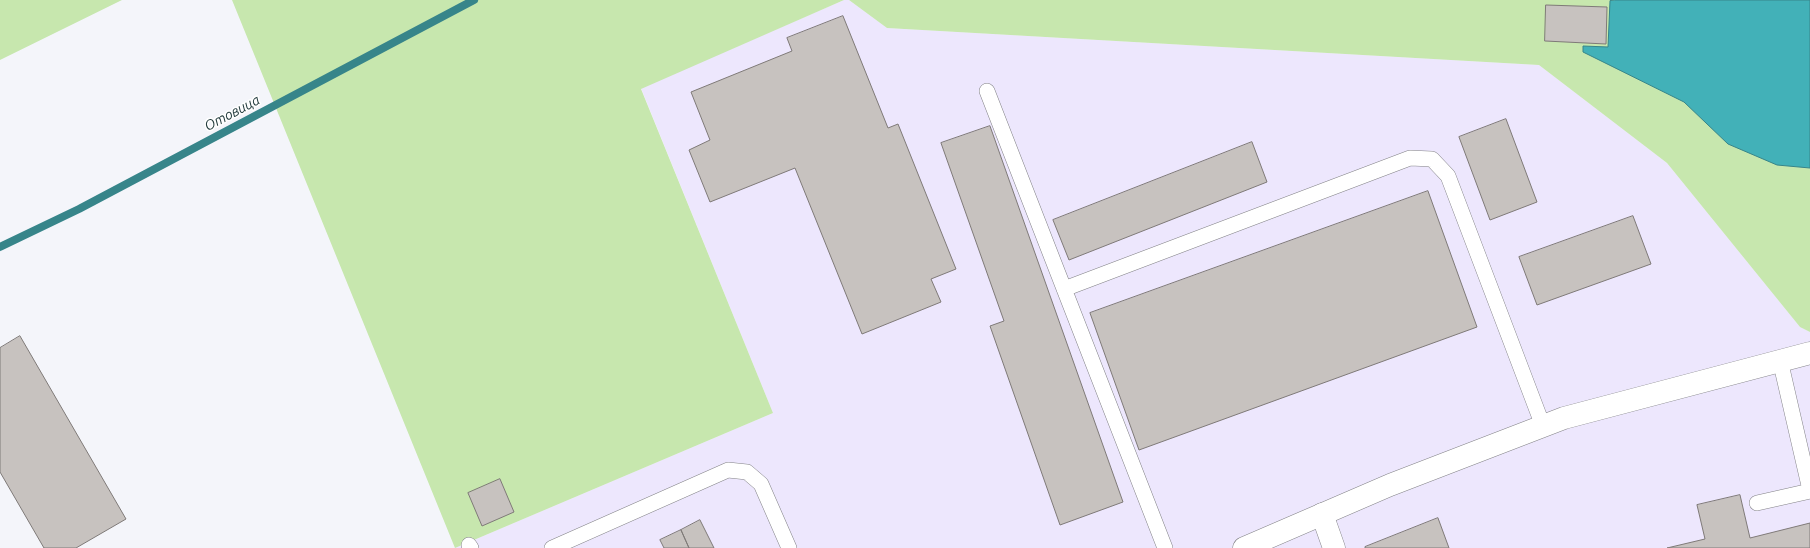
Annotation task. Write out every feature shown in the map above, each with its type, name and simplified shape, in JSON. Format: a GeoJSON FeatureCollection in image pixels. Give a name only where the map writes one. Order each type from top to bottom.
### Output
{"type":"FeatureCollection","features":[{"type":"Feature","properties":{"kind":"street"},"geometry":{"type":"LineString","coordinates":[[1244,548],[1390,485],[1564,418],[1810,352]]}},
{"type":"Feature","properties":{"kind":"street"},"geometry":{"type":"LineString","coordinates":[[1322,514],[1334,548]]}},
{"type":"Feature","properties":{"kind":"lane"},"geometry":{"type":"LineString","coordinates":[[987,91],[1165,548]]}},
{"type":"Feature","properties":{"kind":"lane"},"geometry":{"type":"LineString","coordinates":[[1064,289],[1410,158],[1432,159],[1448,176],[1544,426]]}},
{"type":"Feature","properties":{"kind":"lane"},"geometry":{"type":"LineString","coordinates":[[1756,503],[1810,490],[1780,360]]}},
{"type":"Feature","properties":{"kind":"lane"},"geometry":{"type":"LineString","coordinates":[[552,548],[728,470],[747,472],[762,484],[789,548]]}},
{"type":"Feature","properties":{"kind":"shaded area"},"geometry":{"type":"Polygon","coordinates":[[[844,0],[849,0],[887,28],[1539,65],[1667,163],[1800,327],[1810,332],[1810,548],[455,548],[773,413],[641,88],[844,0]]]}},
{"type":"Feature","properties":{"kind":"green space"},"geometry":{"type":"Polygon","coordinates":[[[0,0],[122,0],[0,60],[0,0]]]}},
{"type":"Feature","properties":{"kind":"green space"},"geometry":{"type":"Polygon","coordinates":[[[232,0],[844,0],[641,89],[773,413],[455,548],[232,0]]]}},
{"type":"Feature","properties":{"kind":"green space"},"geometry":{"type":"Polygon","coordinates":[[[849,0],[1810,0],[1810,332],[1800,327],[1667,163],[1539,65],[887,28],[849,0]]]}},
{"type":"Feature","properties":{"kind":"water"},"geometry":{"type":"Polygon","coordinates":[[[1810,0],[1810,168],[1777,165],[1728,144],[1684,102],[1583,52],[1583,46],[1608,47],[1610,1],[1810,0]]]}},
{"type":"Feature","properties":{"kind":"building"},"geometry":{"type":"Polygon","coordinates":[[[1546,5],[1607,7],[1606,44],[1545,41],[1546,5]]]}},
{"type":"Feature","properties":{"kind":"building"},"geometry":{"type":"Polygon","coordinates":[[[843,16],[888,128],[898,124],[956,269],[931,279],[941,302],[862,334],[795,168],[710,202],[689,150],[710,140],[691,92],[792,51],[787,38],[843,16]]]}},
{"type":"Feature","properties":{"kind":"building"},"geometry":{"type":"Polygon","coordinates":[[[1506,119],[1537,202],[1490,220],[1459,137],[1506,119]]]}},
{"type":"Feature","properties":{"kind":"building"},"geometry":{"type":"Polygon","coordinates":[[[990,126],[1123,502],[1060,525],[990,326],[1004,321],[941,143],[990,126]]]}},
{"type":"Feature","properties":{"kind":"building"},"geometry":{"type":"Polygon","coordinates":[[[1252,142],[1267,182],[1069,260],[1053,220],[1252,142]]]}},
{"type":"Feature","properties":{"kind":"building"},"geometry":{"type":"Polygon","coordinates":[[[1428,191],[1477,327],[1139,450],[1090,313],[1428,191]]]}},
{"type":"Feature","properties":{"kind":"building"},"geometry":{"type":"Polygon","coordinates":[[[1633,216],[1651,264],[1537,305],[1519,257],[1633,216]]]}},
{"type":"Feature","properties":{"kind":"building"},"geometry":{"type":"Polygon","coordinates":[[[20,336],[126,519],[76,548],[44,548],[0,472],[0,348],[20,336]]]}},
{"type":"Feature","properties":{"kind":"building"},"geometry":{"type":"Polygon","coordinates":[[[500,479],[514,512],[482,526],[468,493],[500,479]]]}},
{"type":"Feature","properties":{"kind":"building"},"geometry":{"type":"Polygon","coordinates":[[[1740,495],[1750,538],[1810,523],[1810,548],[1667,548],[1705,539],[1697,505],[1740,495]]]}},
{"type":"Feature","properties":{"kind":"building"},"geometry":{"type":"Polygon","coordinates":[[[1438,518],[1449,548],[1365,548],[1365,547],[1438,518]]]}},
{"type":"Feature","properties":{"kind":"building"},"geometry":{"type":"Polygon","coordinates":[[[700,520],[714,548],[689,548],[681,530],[700,520]]]}},
{"type":"Feature","properties":{"kind":"building"},"geometry":{"type":"Polygon","coordinates":[[[681,530],[689,548],[664,548],[660,540],[681,530]]]}},
{"type":"Feature","properties":{"kind":"waterway","name":"Отовица"},"geometry":{"type":"LineString","coordinates":[[0,247],[79,209],[474,0]]}}]}
